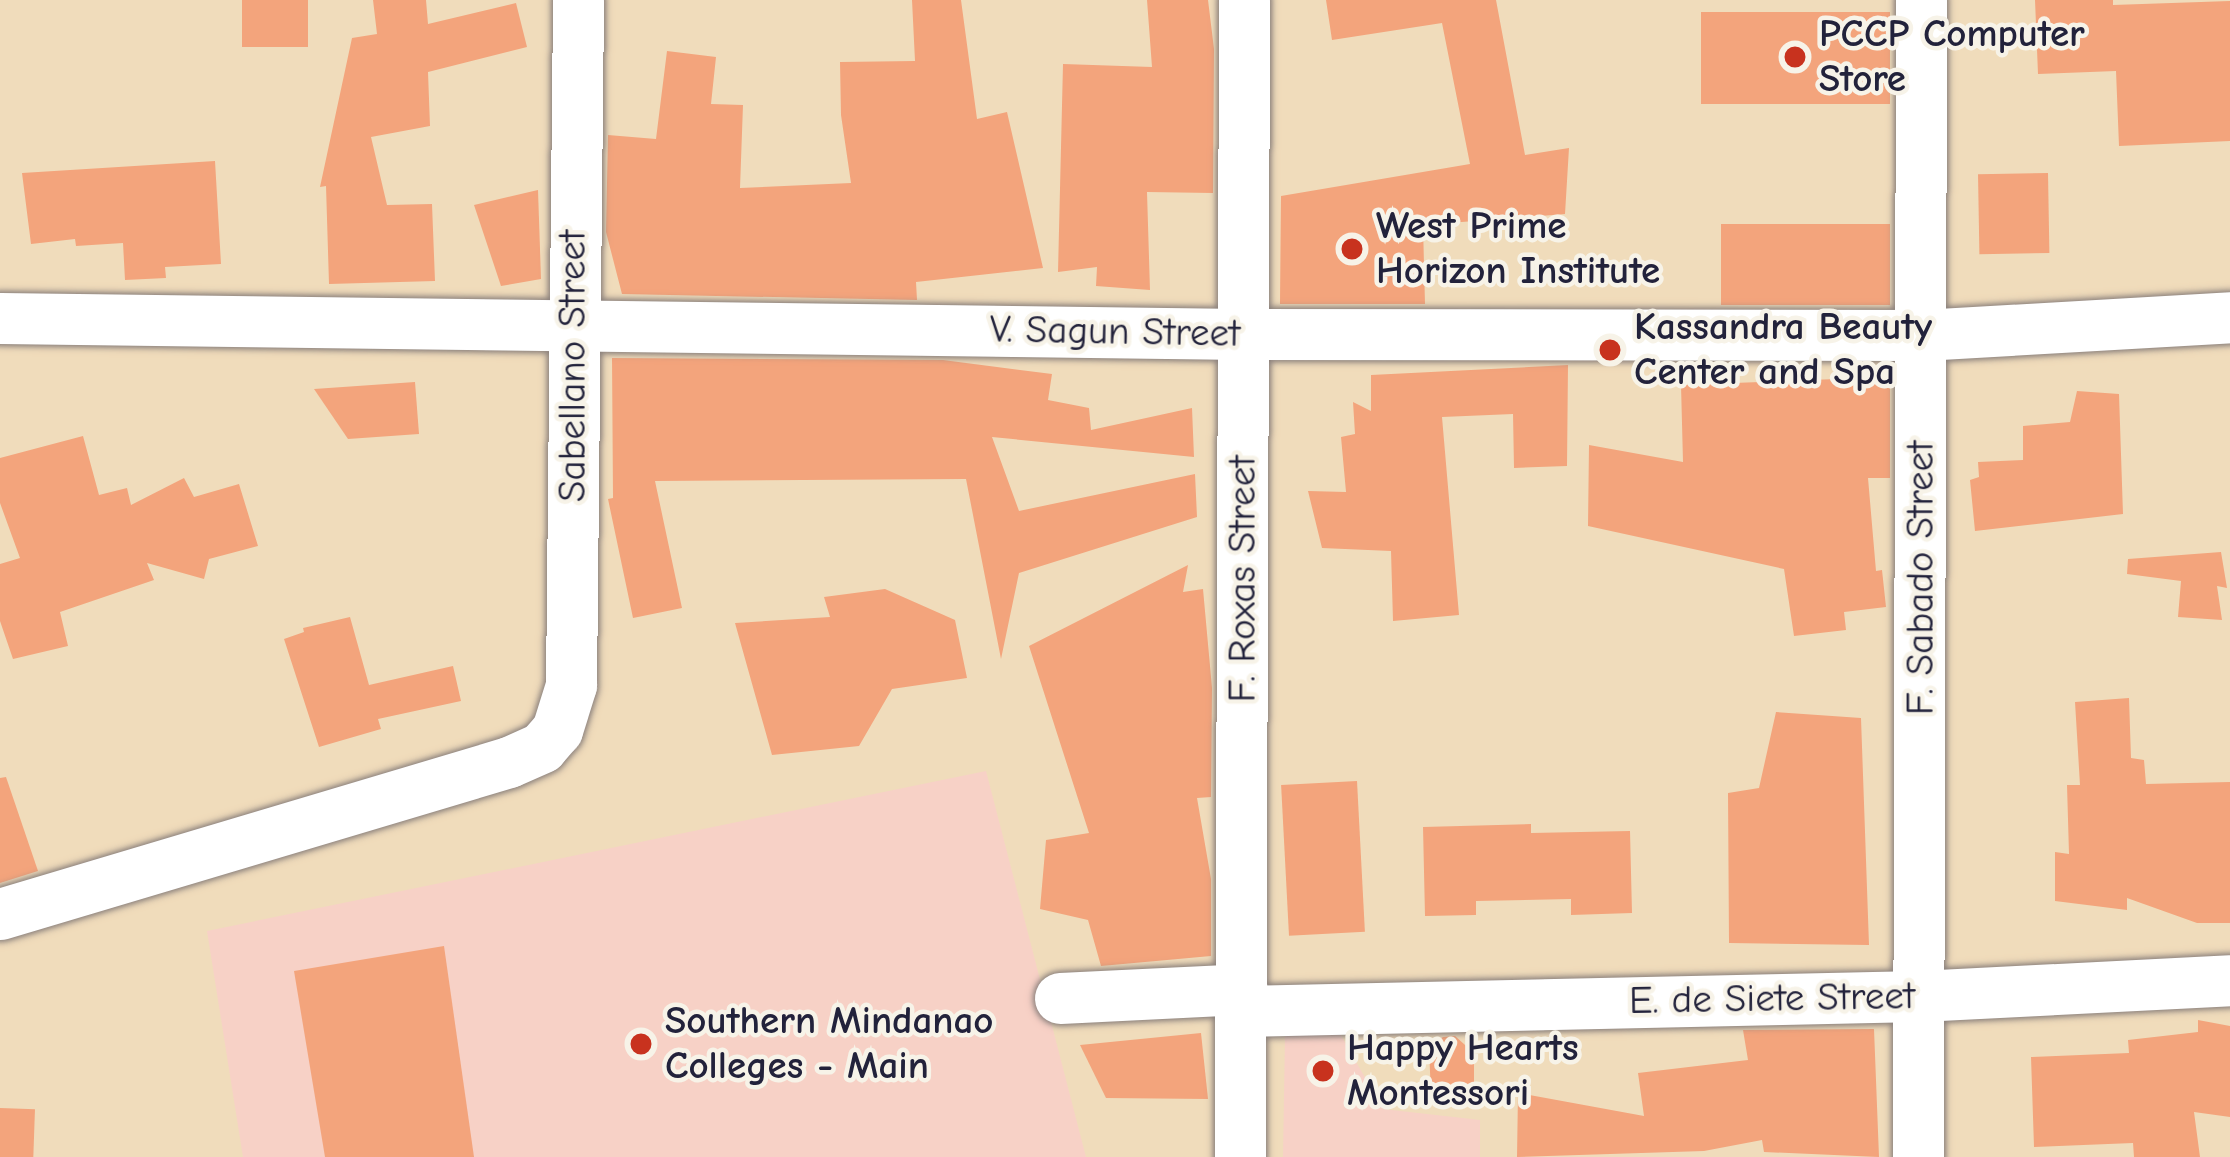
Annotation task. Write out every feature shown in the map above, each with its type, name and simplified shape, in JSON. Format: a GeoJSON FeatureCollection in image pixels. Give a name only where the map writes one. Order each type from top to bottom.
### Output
{"type":"FeatureCollection","features":[{"type":"Feature","properties":{"kind":"street","name":"Sabellano Street"},"geometry":{"type":"LineString","coordinates":[[0,914],[508,762],[542,747],[557,730],[572,685],[578,0]]}},
{"type":"Feature","properties":{"kind":"street","name":"F. Roxas Street"},"geometry":{"type":"LineString","coordinates":[[1240,1157],[1244,0]]}},
{"type":"Feature","properties":{"kind":"street","name":"F. Sabado Street"},"geometry":{"type":"LineString","coordinates":[[1918,1157],[1921,0]]}},
{"type":"Feature","properties":{"kind":"street","name":"V. Sagun Street"},"geometry":{"type":"LineString","coordinates":[[0,318],[1243,334],[1922,335],[2230,317]]}},
{"type":"Feature","properties":{"kind":"street","name":"E. de Siete Street"},"geometry":{"type":"LineString","coordinates":[[1060,998],[1919,997],[2230,980]]}},
{"type":"Feature","properties":{"kind":"shaded area","name":"Southern Mindanao Colleges - Main"},"geometry":{"type":"Polygon","coordinates":[[[986,771],[1086,1157],[243,1157],[207,931],[986,771]]]}},
{"type":"Feature","properties":{"kind":"shaded area","name":"Happy Hearts Montessori"},"geometry":{"type":"Polygon","coordinates":[[[1339,1032],[1383,1109],[1480,1120],[1480,1157],[1283,1157],[1285,1034],[1339,1032]]]}},
{"type":"Feature","properties":{"kind":"building"},"geometry":{"type":"Polygon","coordinates":[[[242,0],[308,0],[308,47],[242,47],[242,0]]]}},
{"type":"Feature","properties":{"kind":"building"},"geometry":{"type":"Polygon","coordinates":[[[373,0],[426,0],[428,24],[516,3],[527,47],[428,72],[430,126],[371,137],[387,205],[432,204],[435,281],[329,284],[326,186],[320,187],[352,38],[377,34],[373,0]]]}},
{"type":"Feature","properties":{"kind":"building"},"geometry":{"type":"Polygon","coordinates":[[[912,0],[961,0],[977,119],[1007,112],[1043,268],[916,282],[917,300],[622,294],[606,232],[608,135],[656,139],[667,51],[716,57],[711,104],[743,105],[740,188],[851,183],[841,115],[840,62],[915,61],[912,0]]]}},
{"type":"Feature","properties":{"kind":"building"},"geometry":{"type":"Polygon","coordinates":[[[1147,0],[1208,0],[1214,49],[1213,193],[1147,192],[1150,290],[1096,286],[1097,267],[1058,272],[1063,64],[1152,67],[1147,0]]]}},
{"type":"Feature","properties":{"kind":"building"},"geometry":{"type":"Polygon","coordinates":[[[1326,0],[1496,0],[1525,155],[1569,148],[1565,214],[1423,225],[1425,304],[1280,304],[1281,196],[1470,164],[1442,23],[1332,40],[1326,0]]]}},
{"type":"Feature","properties":{"kind":"building"},"geometry":{"type":"Polygon","coordinates":[[[2035,0],[2113,0],[2113,5],[2230,1],[2230,141],[2119,146],[2116,71],[2038,74],[2035,0]]]}},
{"type":"Feature","properties":{"kind":"building","name":"PCCP Computer Store"},"geometry":{"type":"Polygon","coordinates":[[[1701,12],[1890,12],[1890,104],[1701,104],[1701,12]]]}},
{"type":"Feature","properties":{"kind":"building"},"geometry":{"type":"Polygon","coordinates":[[[215,161],[221,264],[165,267],[166,278],[125,280],[123,243],[76,246],[75,239],[31,244],[22,173],[215,161]]]}},
{"type":"Feature","properties":{"kind":"building"},"geometry":{"type":"Polygon","coordinates":[[[2048,173],[2049,253],[1979,254],[1978,174],[2048,173]]]}},
{"type":"Feature","properties":{"kind":"building"},"geometry":{"type":"Polygon","coordinates":[[[538,190],[541,279],[501,286],[474,205],[538,190]]]}},
{"type":"Feature","properties":{"kind":"building"},"geometry":{"type":"Polygon","coordinates":[[[1721,224],[1890,224],[1890,305],[1721,305],[1721,224]]]}},
{"type":"Feature","properties":{"kind":"building"},"geometry":{"type":"Polygon","coordinates":[[[612,358],[943,360],[1052,374],[1048,400],[1089,408],[1091,430],[1192,408],[1194,457],[992,437],[1019,511],[1195,474],[1197,517],[1019,573],[1001,659],[966,479],[655,481],[682,608],[633,618],[608,499],[613,498],[612,358]]]}},
{"type":"Feature","properties":{"kind":"building"},"geometry":{"type":"Polygon","coordinates":[[[1568,365],[1567,466],[1514,468],[1513,414],[1442,417],[1459,615],[1393,621],[1391,551],[1322,548],[1308,491],[1346,492],[1341,437],[1355,434],[1353,402],[1371,411],[1371,375],[1568,365]]]}},
{"type":"Feature","properties":{"kind":"building"},"geometry":{"type":"Polygon","coordinates":[[[1890,377],[1890,478],[1868,478],[1876,571],[1882,570],[1886,607],[1844,612],[1846,630],[1794,636],[1784,569],[1588,526],[1589,445],[1683,462],[1681,385],[1890,377]]]}},
{"type":"Feature","properties":{"kind":"building"},"geometry":{"type":"Polygon","coordinates":[[[415,382],[419,434],[348,439],[314,389],[415,382]]]}},
{"type":"Feature","properties":{"kind":"building"},"geometry":{"type":"Polygon","coordinates":[[[2077,391],[2119,394],[2123,514],[1975,531],[1970,480],[1979,477],[1978,462],[2023,460],[2023,426],[2070,422],[2077,391]]]}},
{"type":"Feature","properties":{"kind":"building"},"geometry":{"type":"Polygon","coordinates":[[[83,436],[99,495],[127,488],[131,505],[184,478],[194,497],[239,484],[258,546],[209,559],[204,579],[147,563],[154,580],[60,612],[68,646],[13,659],[0,621],[0,564],[20,558],[0,503],[0,458],[83,436]]]}},
{"type":"Feature","properties":{"kind":"building"},"geometry":{"type":"Polygon","coordinates":[[[2221,552],[2227,588],[2217,586],[2222,620],[2178,617],[2181,581],[2127,574],[2128,559],[2221,552]]]}},
{"type":"Feature","properties":{"kind":"building"},"geometry":{"type":"Polygon","coordinates":[[[1188,565],[1183,592],[1203,589],[1212,688],[1211,797],[1197,798],[1211,879],[1211,956],[1101,966],[1088,920],[1040,909],[1046,840],[1089,833],[1029,646],[1188,565]]]}},
{"type":"Feature","properties":{"kind":"building"},"geometry":{"type":"Polygon","coordinates":[[[885,589],[955,620],[967,678],[892,689],[859,746],[772,755],[735,623],[830,617],[824,597],[885,589]]]}},
{"type":"Feature","properties":{"kind":"building"},"geometry":{"type":"Polygon","coordinates":[[[350,617],[369,685],[453,666],[461,701],[378,719],[381,729],[319,747],[284,639],[304,632],[303,628],[350,617]]]}},
{"type":"Feature","properties":{"kind":"building"},"geometry":{"type":"Polygon","coordinates":[[[2129,698],[2131,758],[2144,760],[2146,784],[2230,782],[2230,923],[2197,923],[2127,898],[2127,910],[2055,901],[2055,852],[2069,854],[2067,785],[2080,785],[2075,702],[2129,698]]]}},
{"type":"Feature","properties":{"kind":"building"},"geometry":{"type":"Polygon","coordinates":[[[1776,712],[1861,718],[1869,945],[1729,943],[1728,793],[1759,788],[1776,712]]]}},
{"type":"Feature","properties":{"kind":"building"},"geometry":{"type":"Polygon","coordinates":[[[6,777],[38,871],[0,883],[0,778],[6,777]]]}},
{"type":"Feature","properties":{"kind":"building"},"geometry":{"type":"Polygon","coordinates":[[[1357,781],[1365,932],[1289,936],[1281,785],[1357,781]]]}},
{"type":"Feature","properties":{"kind":"building"},"geometry":{"type":"Polygon","coordinates":[[[1531,824],[1531,833],[1630,831],[1632,913],[1571,915],[1571,899],[1476,901],[1476,915],[1425,916],[1423,827],[1531,824]]]}},
{"type":"Feature","properties":{"kind":"building"},"geometry":{"type":"Polygon","coordinates":[[[444,946],[474,1157],[325,1157],[294,971],[444,946]]]}},
{"type":"Feature","properties":{"kind":"building"},"geometry":{"type":"Polygon","coordinates":[[[2198,1020],[2230,1026],[2230,1117],[2194,1112],[2200,1157],[2134,1157],[2133,1143],[2034,1147],[2031,1057],[2129,1053],[2128,1040],[2198,1032],[2198,1020]]]}},
{"type":"Feature","properties":{"kind":"building"},"geometry":{"type":"Polygon","coordinates":[[[1874,1029],[1879,1157],[1764,1152],[1762,1140],[1704,1151],[1517,1157],[1518,1093],[1644,1116],[1638,1073],[1748,1060],[1743,1030],[1874,1029]]]}},
{"type":"Feature","properties":{"kind":"building"},"geometry":{"type":"Polygon","coordinates":[[[1201,1033],[1208,1099],[1106,1098],[1080,1045],[1201,1033]]]}},
{"type":"Feature","properties":{"kind":"building"},"geometry":{"type":"Polygon","coordinates":[[[1455,1036],[1474,1053],[1474,1094],[1431,1096],[1429,1047],[1443,1037],[1455,1036]]]}},
{"type":"Feature","properties":{"kind":"building"},"geometry":{"type":"Polygon","coordinates":[[[0,1108],[35,1109],[33,1157],[0,1157],[0,1108]]]}},
{"type":"Feature","properties":{"kind":"place","name":"PCCP Computer Store"},"geometry":{"type":"Point","coordinates":[1795,57]}},
{"type":"Feature","properties":{"kind":"place","name":"West Prime Horizon Institute"},"geometry":{"type":"Point","coordinates":[1352,249]}},
{"type":"Feature","properties":{"kind":"place","name":"Kassandra Beauty Center and Spa"},"geometry":{"type":"Point","coordinates":[1610,350]}},
{"type":"Feature","properties":{"kind":"place","name":"Southern Mindanao Colleges - Main"},"geometry":{"type":"Point","coordinates":[641,1044]}},
{"type":"Feature","properties":{"kind":"place","name":"Happy Hearts Montessori"},"geometry":{"type":"Point","coordinates":[1323,1071]}}]}
